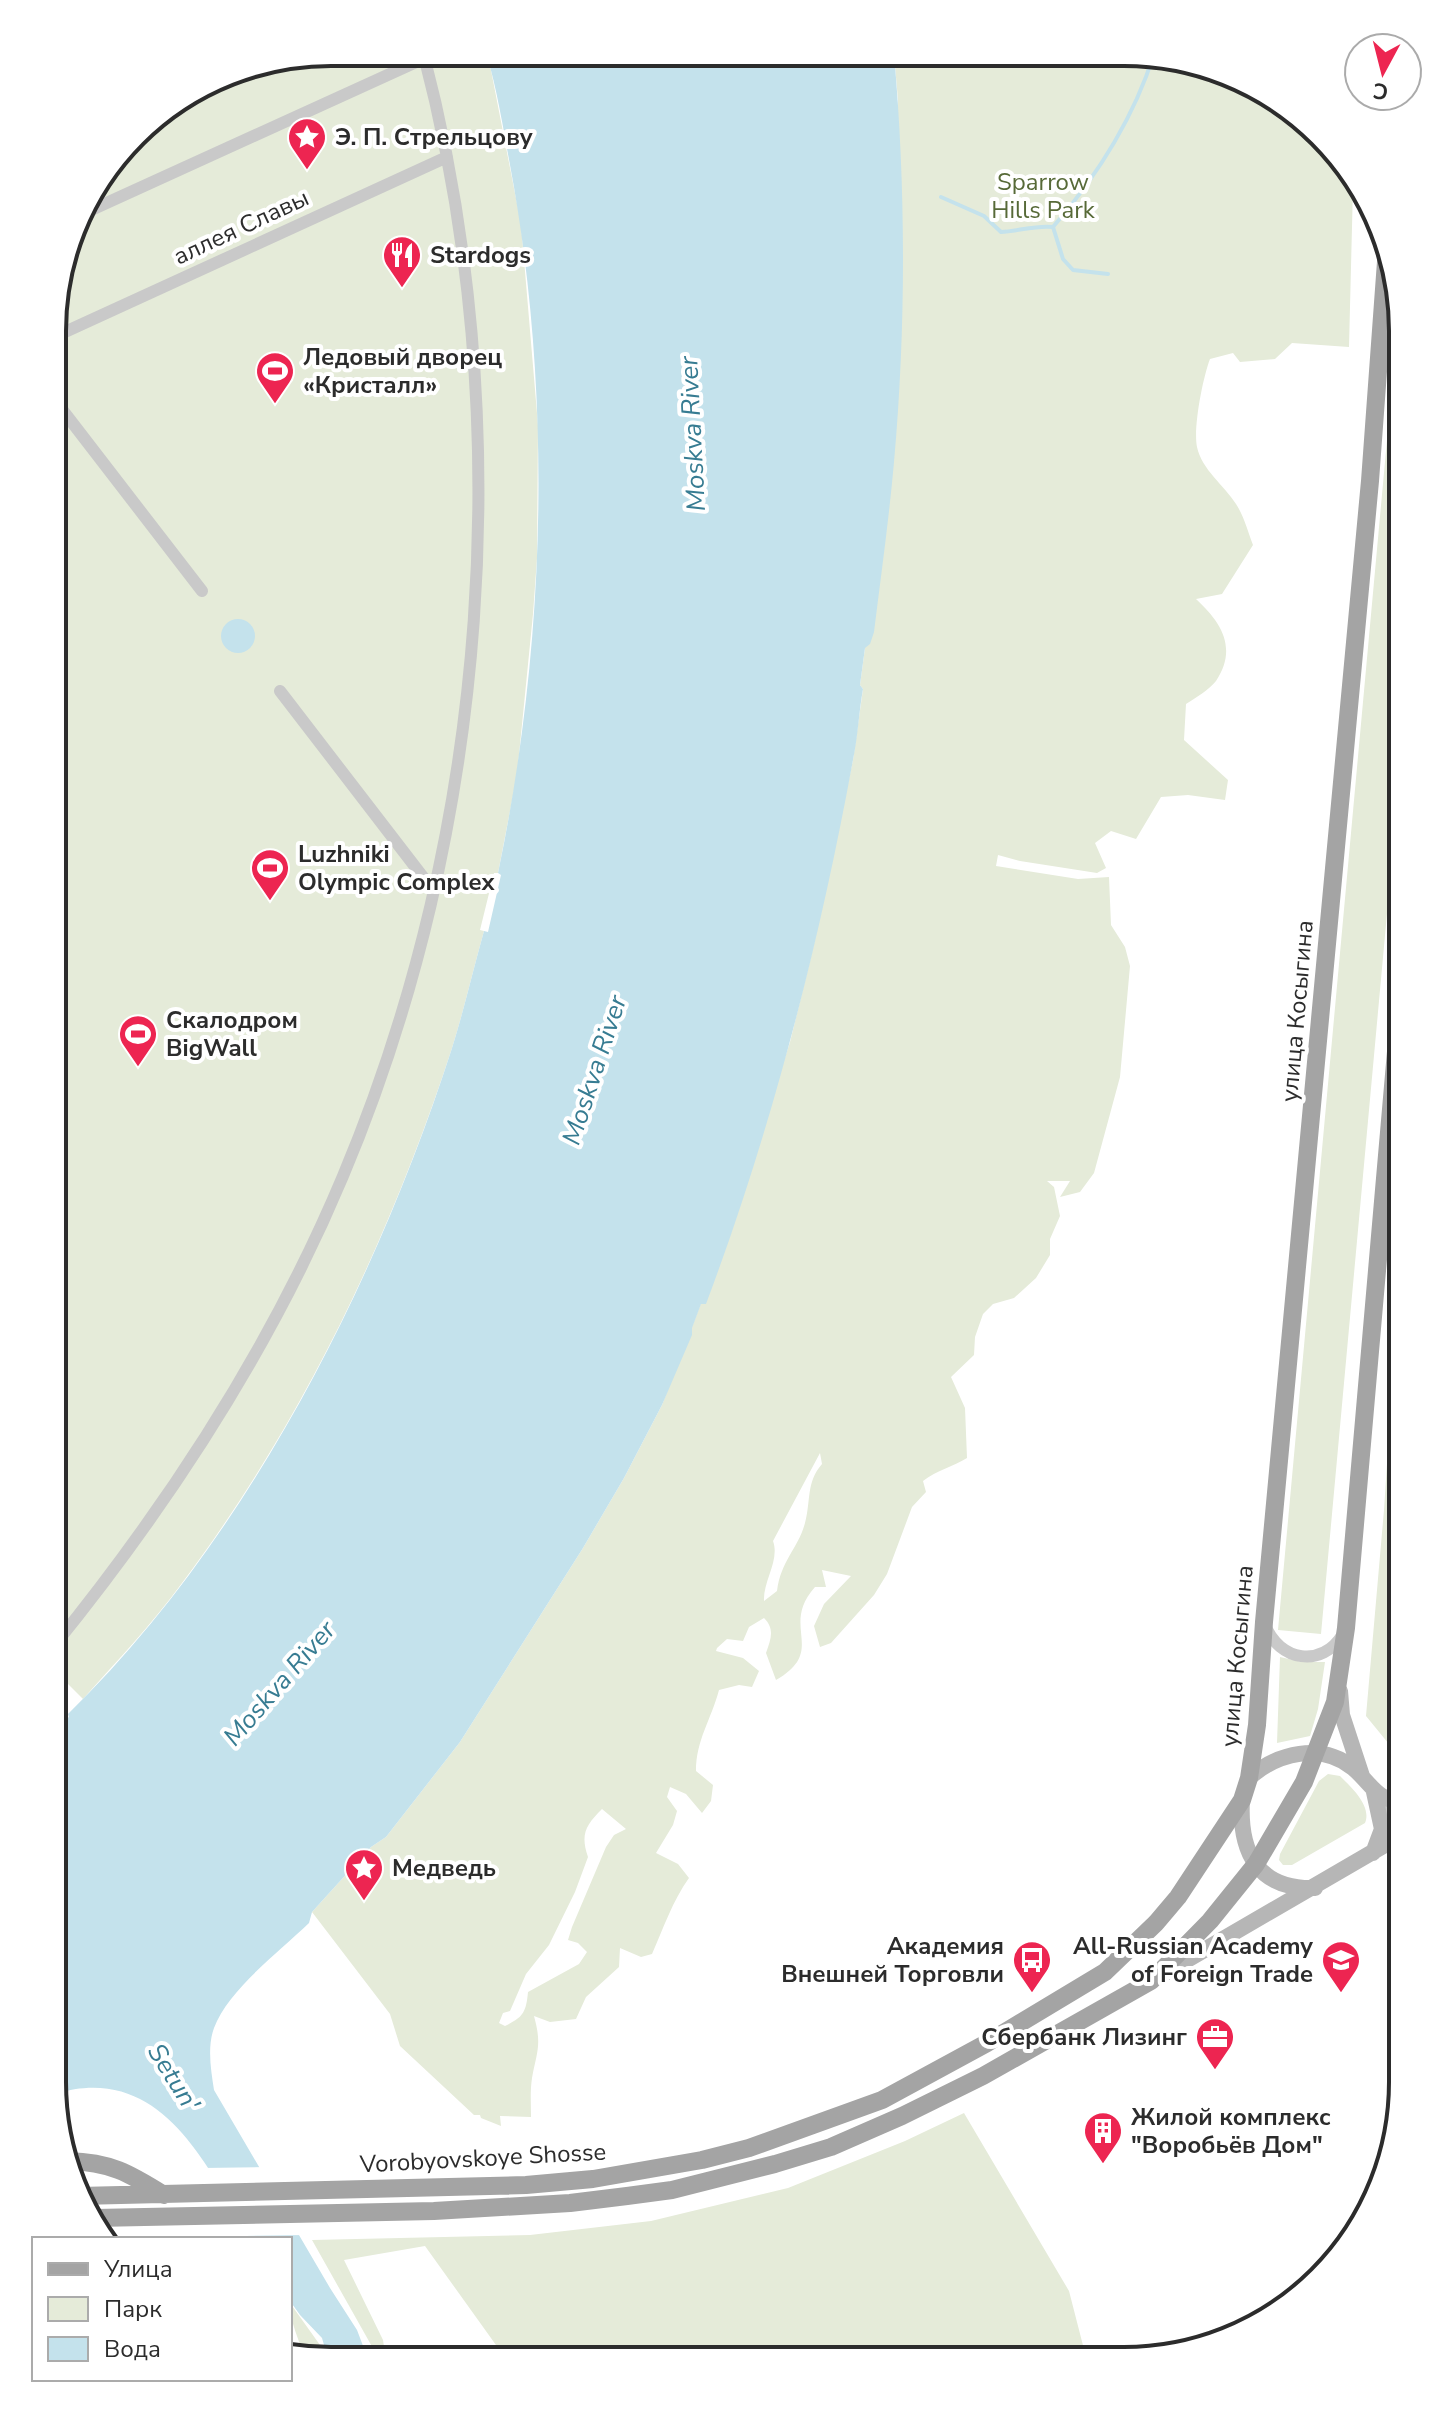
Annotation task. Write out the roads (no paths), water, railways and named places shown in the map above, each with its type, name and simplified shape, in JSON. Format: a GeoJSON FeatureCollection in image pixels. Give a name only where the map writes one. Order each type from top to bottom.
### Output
{"type":"FeatureCollection","features":[{"type":"Feature","properties":{"kind":"main road","name":"улица Косыгина"},"geometry":{"type":"LineString","coordinates":[[1125,1953],[1178,1897],[1242,1800],[1249,1778],[1257,1725],[1370,481],[1384,283]]}},
{"type":"Feature","properties":{"kind":"main road"},"geometry":{"type":"LineString","coordinates":[[1346,1628],[1389,1138]]}},
{"type":"Feature","properties":{"kind":"main road","name":"Vorobyovskoye Shosse"},"geometry":{"type":"LineString","coordinates":[[103,2218],[425,2211],[570,2203],[672,2190],[723,2179],[831,2147],[902,2116],[983,2076],[1151,1981],[1210,1921],[1256,1864],[1304,1782],[1329,1722],[1346,1628]]}},
{"type":"Feature","properties":{"kind":"main road"},"geometry":{"type":"LineString","coordinates":[[1339,1679],[1342,1715],[1363,1778]]}},
{"type":"Feature","properties":{"kind":"main road","name":"улица Косыгина"},"geometry":{"type":"LineString","coordinates":[[1249,1778],[1280,1758],[1316,1753]]}},
{"type":"Feature","properties":{"kind":"main road"},"geometry":{"type":"LineString","coordinates":[[1316,1753],[1344,1762],[1374,1792],[1388,1800]]}},
{"type":"Feature","properties":{"kind":"main road"},"geometry":{"type":"LineString","coordinates":[[1373,1853],[1379,1844],[1382,1829],[1374,1792]]}},
{"type":"Feature","properties":{"kind":"main road","name":"улица Косыгина"},"geometry":{"type":"LineString","coordinates":[[1242,1800],[1241,1835],[1256,1864]]}},
{"type":"Feature","properties":{"kind":"main road"},"geometry":{"type":"LineString","coordinates":[[1151,1981],[1388,1844]]}},
{"type":"Feature","properties":{"kind":"main road"},"geometry":{"type":"LineString","coordinates":[[1256,1864],[1281,1884],[1299,1889],[1315,1888]]}},
{"type":"Feature","properties":{"kind":"main road","name":"Vorobyovskoye Shosse"},"geometry":{"type":"LineString","coordinates":[[92,2196],[540,2184],[593,2179],[702,2160],[749,2148],[882,2100],[1087,1984],[1125,1953]]}},
{"type":"Feature","properties":{"kind":"main road"},"geometry":{"type":"LineString","coordinates":[[1087,1984],[1099,1984],[1106,1989],[1108,1997],[1097,2012]]}},
{"type":"Feature","properties":{"kind":"main road"},"geometry":{"type":"LineString","coordinates":[[78,2161],[113,2166],[164,2195]]}},
{"type":"Feature","properties":{"kind":"street"},"geometry":{"type":"LineString","coordinates":[[96,207],[398,67]]}},
{"type":"Feature","properties":{"kind":"street"},"geometry":{"type":"LineString","coordinates":[[66,1631],[123,1560],[198,1452],[289,1292],[343,1176],[375,1094],[401,1013],[443,847],[464,718],[476,594],[479,497],[471,334],[447,157],[427,67]]}},
{"type":"Feature","properties":{"kind":"street","name":"аллея Славы"},"geometry":{"type":"LineString","coordinates":[[66,332],[447,157]]}},
{"type":"Feature","properties":{"kind":"street"},"geometry":{"type":"LineString","coordinates":[[66,415],[202,591]]}},
{"type":"Feature","properties":{"kind":"street"},"geometry":{"type":"LineString","coordinates":[[280,691],[433,890]]}},
{"type":"Feature","properties":{"kind":"street"},"geometry":{"type":"LineString","coordinates":[[1264,1622],[1277,1646],[1289,1654],[1303,1657],[1317,1656],[1330,1650],[1346,1628]]}},
{"type":"Feature","properties":{"kind":"street"},"geometry":{"type":"LineString","coordinates":[[1374,1792],[1388,1809]]}},
{"type":"Feature","properties":{"kind":"water"},"geometry":{"type":"Polygon","coordinates":[[[895,66],[902,206],[898,411],[874,632],[865,648],[855,751],[840,829],[809,967],[773,1103],[706,1304],[701,1304],[692,1335],[662,1405],[624,1478],[460,1742],[386,1837],[371,1847],[312,1912],[309,1923],[242,1986],[214,2028],[210,2051],[214,2090],[357,2330],[363,2347],[324,2347],[322,2338],[292,2304],[292,2237],[249,2237],[197,2151],[176,2126],[151,2106],[124,2092],[91,2088],[67,2092],[66,1719],[133,1645],[193,1570],[248,1489],[299,1404],[344,1317],[385,1227],[421,1137],[461,1019],[484,931],[488,932],[501,875],[498,873],[526,698],[538,520],[538,430],[524,252],[490,67],[895,66]]]}},
{"type":"Feature","properties":{"kind":"water"},"geometry":{"type":"Polygon","coordinates":[[[238,619],[250,624],[255,636],[250,648],[238,653],[226,648],[221,636],[226,624],[238,619]]]}},
{"type":"Feature","properties":{"kind":"waterway"},"geometry":{"type":"LineString","coordinates":[[1053,227],[1112,146],[1136,102],[1149,67]]}},
{"type":"Feature","properties":{"kind":"waterway"},"geometry":{"type":"LineString","coordinates":[[941,197],[984,216],[1001,232],[1053,227],[1063,259],[1073,270],[1108,274]]}},
{"type":"Feature","properties":{"kind":"place","name":"Э. П. Стрельцову"},"geometry":{"type":"Point","coordinates":[307,171]}},
{"type":"Feature","properties":{"kind":"place","name":"Stardogs"},"geometry":{"type":"Point","coordinates":[402,289]}},
{"type":"Feature","properties":{"kind":"place","name":"Ледовый дворец «Кристалл»"},"geometry":{"type":"Point","coordinates":[275,405]}},
{"type":"Feature","properties":{"kind":"place","name":"Luzhniki Olympic Complex"},"geometry":{"type":"Point","coordinates":[270,902]}},
{"type":"Feature","properties":{"kind":"place","name":"Скалодром BigWall"},"geometry":{"type":"Point","coordinates":[138,1068]}},
{"type":"Feature","properties":{"kind":"place","name":"Медведь"},"geometry":{"type":"Point","coordinates":[364,1902]}},
{"type":"Feature","properties":{"kind":"place","name":"Академия Внешней Торговли"},"geometry":{"type":"Point","coordinates":[1032,1994]}},
{"type":"Feature","properties":{"kind":"place","name":"All-Russian Academy of Foreign Trade"},"geometry":{"type":"Point","coordinates":[1341,1994]}},
{"type":"Feature","properties":{"kind":"place","name":"Сбербанк Лизинг"},"geometry":{"type":"Point","coordinates":[1215,2071]}},
{"type":"Feature","properties":{"kind":"place","name":"Жилой комплекс \"Воробьёв Дом\""},"geometry":{"type":"Point","coordinates":[1103,2165]}},
{"type":"Feature","properties":{"kind":"park label","name":"Sparrow Hills Park"},"geometry":{"type":"Point","coordinates":[1043,196]}},
{"type":"Feature","properties":{"kind":"water label","name":"Moskva River"},"geometry":{"type":"Point","coordinates":[692,434]}},
{"type":"Feature","properties":{"kind":"water label","name":"Moskva River"},"geometry":{"type":"Point","coordinates":[594,1070]}},
{"type":"Feature","properties":{"kind":"water label","name":"Moskva River"},"geometry":{"type":"Point","coordinates":[279,1683]}},
{"type":"Feature","properties":{"kind":"water label","name":"Setun'"},"geometry":{"type":"Point","coordinates":[174,2077]}}]}
